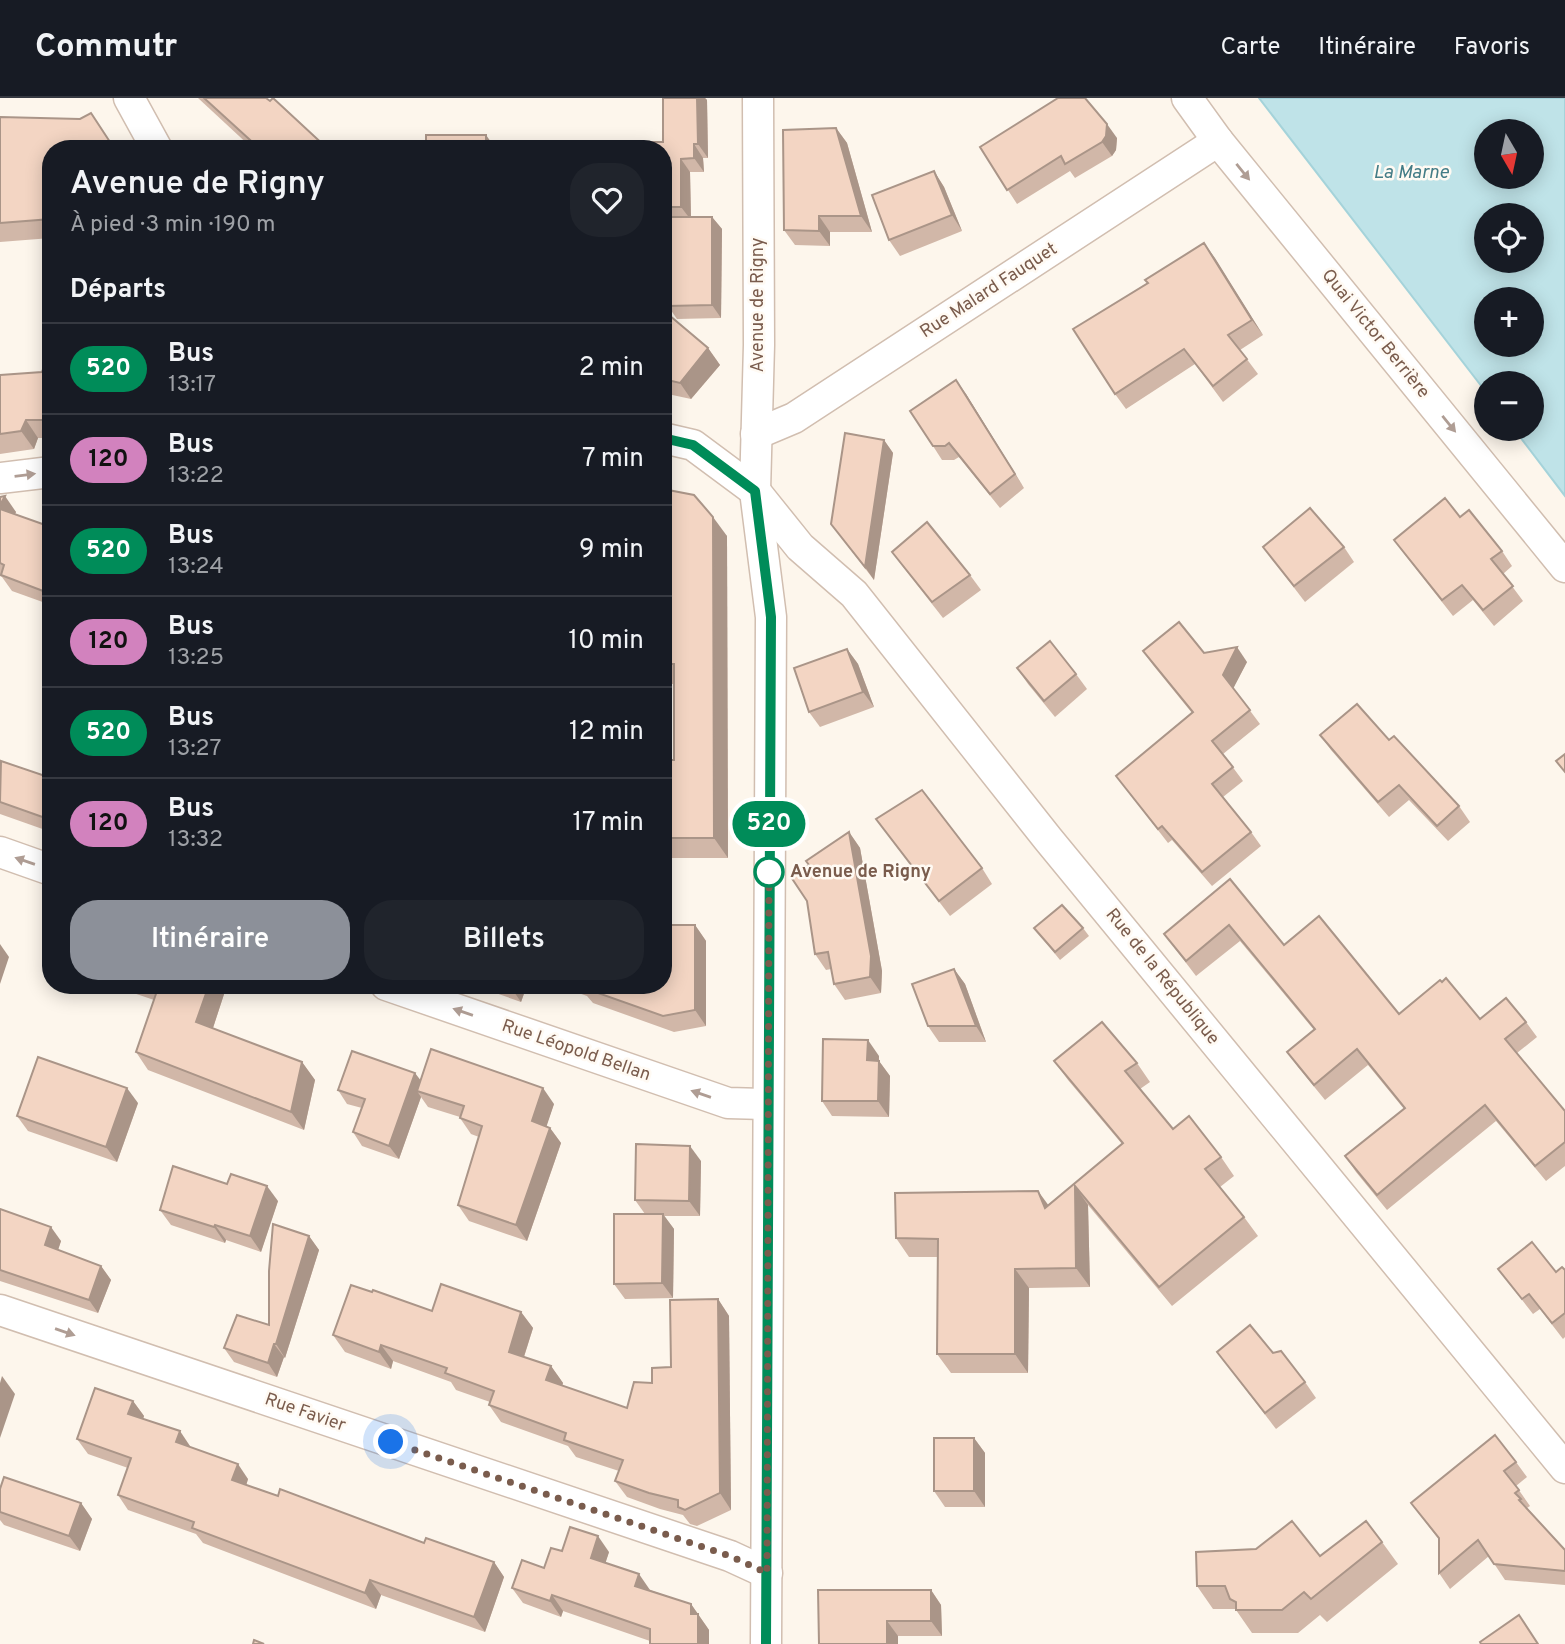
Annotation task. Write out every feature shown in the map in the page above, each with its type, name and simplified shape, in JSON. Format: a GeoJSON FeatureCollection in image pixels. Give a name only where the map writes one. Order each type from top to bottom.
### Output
{"type":"FeatureCollection","features":[{"type":"Feature","properties":{"kind":"street"},"geometry":{"type":"LineString","coordinates":[[129,98],[152,140]]}},
{"type":"Feature","properties":{"kind":"street","name":"Avenue de Rigny"},"geometry":{"type":"LineString","coordinates":[[758,98],[759,345],[755,491],[771,617],[766,1644]]}},
{"type":"Feature","properties":{"kind":"street","name":"Quai Victor Berrière"},"geometry":{"type":"LineString","coordinates":[[1187,98],[1218,141],[1565,567]]}},
{"type":"Feature","properties":{"kind":"street","name":"Rue Malard Fauquet"},"geometry":{"type":"LineString","coordinates":[[756,434],[793,418],[1218,141]]}},
{"type":"Feature","properties":{"kind":"street","name":"Rue de la République"},"geometry":{"type":"LineString","coordinates":[[672,440],[693,445],[755,491],[800,547],[854,594],[1048,839],[1565,1468]]}},
{"type":"Feature","properties":{"kind":"street"},"geometry":{"type":"LineString","coordinates":[[0,478],[42,473]]}},
{"type":"Feature","properties":{"kind":"street"},"geometry":{"type":"LineString","coordinates":[[0,852],[42,867]]}},
{"type":"Feature","properties":{"kind":"street","name":"Rue Léopold Bellan"},"geometry":{"type":"LineString","coordinates":[[412,994],[728,1103],[768,1104]]}},
{"type":"Feature","properties":{"kind":"street","name":"Rue Favier"},"geometry":{"type":"LineString","coordinates":[[0,1310],[730,1556],[767,1573]]}},
{"type":"Feature","properties":{"kind":"water","name":"La Marne"},"geometry":{"type":"Polygon","coordinates":[[[1259,98],[1565,98],[1565,496],[1523,441],[1544,441],[1544,371],[1474,371],[1474,376],[1259,98]]]}},
{"type":"Feature","properties":{"kind":"building"},"geometry":{"type":"Polygon","coordinates":[[[204,98],[266,98],[270,101],[273,98],[318,140],[250,140],[204,98]]]}},
{"type":"Feature","properties":{"kind":"building"},"geometry":{"type":"Polygon","coordinates":[[[663,98],[697,98],[698,144],[694,144],[694,158],[681,159],[681,207],[672,207],[672,140],[663,140],[663,98]]]}},
{"type":"Feature","properties":{"kind":"building"},"geometry":{"type":"Polygon","coordinates":[[[1058,98],[1085,98],[1107,124],[1106,136],[1102,142],[1065,164],[1061,156],[1007,190],[980,147],[1058,98]]]}},
{"type":"Feature","properties":{"kind":"building"},"geometry":{"type":"Polygon","coordinates":[[[91,113],[109,140],[42,140],[42,220],[0,223],[0,117],[80,119],[91,113]]]}},
{"type":"Feature","properties":{"kind":"building"},"geometry":{"type":"Polygon","coordinates":[[[836,128],[861,216],[819,216],[819,231],[784,230],[783,130],[836,128]]]}},
{"type":"Feature","properties":{"kind":"building"},"geometry":{"type":"Polygon","coordinates":[[[426,135],[486,135],[486,140],[426,140],[426,135]]]}},
{"type":"Feature","properties":{"kind":"building"},"geometry":{"type":"Polygon","coordinates":[[[934,171],[952,215],[889,240],[872,195],[934,171]]]}},
{"type":"Feature","properties":{"kind":"building"},"geometry":{"type":"Polygon","coordinates":[[[672,217],[712,217],[712,305],[672,306],[672,217]]]}},
{"type":"Feature","properties":{"kind":"building"},"geometry":{"type":"Polygon","coordinates":[[[1204,243],[1252,320],[1228,335],[1247,359],[1213,386],[1184,349],[1115,394],[1073,329],[1148,283],[1145,280],[1204,243]]]}},
{"type":"Feature","properties":{"kind":"building"},"geometry":{"type":"Polygon","coordinates":[[[672,318],[708,348],[680,383],[672,381],[672,318]]]}},
{"type":"Feature","properties":{"kind":"building"},"geometry":{"type":"Polygon","coordinates":[[[42,372],[42,420],[26,420],[21,431],[0,434],[0,375],[42,372]]]}},
{"type":"Feature","properties":{"kind":"building"},"geometry":{"type":"Polygon","coordinates":[[[956,380],[1015,474],[990,494],[949,443],[945,446],[933,446],[910,411],[956,380]]]}},
{"type":"Feature","properties":{"kind":"building"},"geometry":{"type":"Polygon","coordinates":[[[845,433],[884,440],[865,567],[831,524],[845,433]]]}},
{"type":"Feature","properties":{"kind":"building"},"geometry":{"type":"Polygon","coordinates":[[[672,491],[694,495],[713,517],[714,838],[672,838],[672,491]]]}},
{"type":"Feature","properties":{"kind":"building"},"geometry":{"type":"Polygon","coordinates":[[[1445,498],[1460,517],[1469,510],[1502,551],[1491,559],[1513,586],[1483,610],[1462,585],[1442,600],[1394,540],[1445,498]]]}},
{"type":"Feature","properties":{"kind":"building"},"geometry":{"type":"Polygon","coordinates":[[[1310,508],[1344,547],[1294,586],[1263,547],[1310,508]]]}},
{"type":"Feature","properties":{"kind":"building"},"geometry":{"type":"Polygon","coordinates":[[[0,509],[42,524],[42,591],[1,575],[4,565],[0,563],[0,509]]]}},
{"type":"Feature","properties":{"kind":"building"},"geometry":{"type":"Polygon","coordinates":[[[927,522],[970,575],[932,602],[892,552],[927,522]]]}},
{"type":"Feature","properties":{"kind":"building"},"geometry":{"type":"Polygon","coordinates":[[[1179,622],[1204,653],[1237,647],[1223,675],[1250,710],[1212,741],[1233,767],[1212,784],[1251,832],[1202,872],[1162,826],[1158,829],[1116,776],[1193,712],[1143,651],[1179,622]]]}},
{"type":"Feature","properties":{"kind":"building"},"geometry":{"type":"Polygon","coordinates":[[[1050,641],[1076,674],[1044,701],[1017,668],[1050,641]]]}},
{"type":"Feature","properties":{"kind":"building"},"geometry":{"type":"Polygon","coordinates":[[[847,649],[863,692],[809,712],[794,668],[847,649]]]}},
{"type":"Feature","properties":{"kind":"building"},"geometry":{"type":"Polygon","coordinates":[[[1357,704],[1389,740],[1394,736],[1459,806],[1437,826],[1399,785],[1378,802],[1320,735],[1357,704]]]}},
{"type":"Feature","properties":{"kind":"building"},"geometry":{"type":"Polygon","coordinates":[[[1565,754],[1565,772],[1556,761],[1565,754]]]}},
{"type":"Feature","properties":{"kind":"building"},"geometry":{"type":"Polygon","coordinates":[[[1,761],[42,775],[42,817],[0,802],[1,761]]]}},
{"type":"Feature","properties":{"kind":"building"},"geometry":{"type":"Polygon","coordinates":[[[922,790],[982,868],[939,901],[876,819],[922,790]]]}},
{"type":"Feature","properties":{"kind":"building"},"geometry":{"type":"Polygon","coordinates":[[[849,832],[871,956],[870,977],[834,984],[828,952],[815,954],[807,901],[791,877],[809,865],[806,861],[849,832]]]}},
{"type":"Feature","properties":{"kind":"building"},"geometry":{"type":"Polygon","coordinates":[[[1230,879],[1284,945],[1319,916],[1399,1014],[1446,978],[1480,1019],[1506,998],[1526,1022],[1505,1039],[1565,1111],[1565,1142],[1535,1166],[1485,1105],[1377,1195],[1345,1156],[1405,1108],[1357,1049],[1314,1085],[1287,1052],[1315,1029],[1229,925],[1186,961],[1164,934],[1230,879]]]}},
{"type":"Feature","properties":{"kind":"building"},"geometry":{"type":"Polygon","coordinates":[[[1062,905],[1083,928],[1055,952],[1034,928],[1062,905]]]}},
{"type":"Feature","properties":{"kind":"building"},"geometry":{"type":"Polygon","coordinates":[[[672,925],[695,925],[695,1010],[663,1016],[601,994],[672,994],[672,925]]]}},
{"type":"Feature","properties":{"kind":"building"},"geometry":{"type":"Polygon","coordinates":[[[954,969],[976,1026],[928,1026],[912,984],[954,969]]]}},
{"type":"Feature","properties":{"kind":"building"},"geometry":{"type":"Polygon","coordinates":[[[156,994],[206,994],[196,1022],[302,1062],[291,1112],[136,1052],[156,994]]]}},
{"type":"Feature","properties":{"kind":"building"},"geometry":{"type":"Polygon","coordinates":[[[1102,1022],[1137,1063],[1125,1071],[1173,1129],[1189,1116],[1221,1157],[1205,1169],[1244,1217],[1159,1287],[1075,1186],[1076,1268],[1015,1269],[1015,1354],[937,1354],[938,1239],[896,1238],[895,1193],[1038,1191],[1045,1208],[1123,1143],[1054,1061],[1102,1022]]]}},
{"type":"Feature","properties":{"kind":"building"},"geometry":{"type":"Polygon","coordinates":[[[823,1039],[868,1040],[867,1060],[879,1061],[878,1101],[822,1101],[823,1039]]]}},
{"type":"Feature","properties":{"kind":"building"},"geometry":{"type":"Polygon","coordinates":[[[431,1049],[543,1088],[532,1121],[550,1128],[516,1225],[458,1205],[482,1126],[460,1118],[464,1106],[417,1091],[431,1049]]]}},
{"type":"Feature","properties":{"kind":"building"},"geometry":{"type":"Polygon","coordinates":[[[352,1051],[415,1073],[389,1146],[353,1132],[365,1099],[338,1090],[352,1051]]]}},
{"type":"Feature","properties":{"kind":"building"},"geometry":{"type":"Polygon","coordinates":[[[38,1057],[127,1088],[106,1147],[17,1116],[38,1057]]]}},
{"type":"Feature","properties":{"kind":"building"},"geometry":{"type":"Polygon","coordinates":[[[636,1144],[690,1146],[689,1201],[635,1200],[636,1144]]]}},
{"type":"Feature","properties":{"kind":"building"},"geometry":{"type":"Polygon","coordinates":[[[173,1166],[227,1184],[231,1174],[267,1186],[250,1236],[160,1210],[173,1166]]]}},
{"type":"Feature","properties":{"kind":"building"},"geometry":{"type":"Polygon","coordinates":[[[0,1209],[51,1227],[45,1245],[101,1266],[89,1300],[0,1270],[0,1209]]]}},
{"type":"Feature","properties":{"kind":"building"},"geometry":{"type":"Polygon","coordinates":[[[614,1214],[663,1214],[662,1283],[614,1284],[614,1214]]]}},
{"type":"Feature","properties":{"kind":"building"},"geometry":{"type":"Polygon","coordinates":[[[273,1224],[309,1236],[268,1363],[224,1348],[237,1315],[269,1325],[269,1271],[273,1224]]]}},
{"type":"Feature","properties":{"kind":"building"},"geometry":{"type":"Polygon","coordinates":[[[1532,1242],[1556,1272],[1562,1267],[1565,1270],[1565,1313],[1552,1323],[1529,1294],[1522,1299],[1498,1269],[1532,1242]]]}},
{"type":"Feature","properties":{"kind":"building"},"geometry":{"type":"Polygon","coordinates":[[[441,1284],[521,1312],[509,1352],[551,1366],[546,1380],[627,1408],[634,1382],[652,1383],[652,1368],[671,1367],[670,1300],[718,1299],[720,1493],[685,1510],[678,1507],[678,1500],[615,1481],[623,1460],[564,1440],[566,1433],[489,1405],[494,1391],[445,1373],[447,1368],[381,1345],[379,1352],[333,1335],[351,1285],[432,1311],[441,1284]]]}},
{"type":"Feature","properties":{"kind":"building"},"geometry":{"type":"Polygon","coordinates":[[[1250,1325],[1273,1353],[1281,1351],[1305,1382],[1265,1413],[1217,1352],[1250,1325]]]}},
{"type":"Feature","properties":{"kind":"building"},"geometry":{"type":"Polygon","coordinates":[[[95,1388],[133,1401],[128,1414],[180,1431],[176,1442],[238,1464],[232,1480],[278,1496],[280,1489],[424,1543],[426,1538],[494,1562],[474,1617],[370,1580],[365,1593],[192,1528],[194,1522],[118,1495],[131,1458],[77,1439],[95,1388]]]}},
{"type":"Feature","properties":{"kind":"building"},"geometry":{"type":"Polygon","coordinates":[[[1495,1435],[1516,1462],[1504,1471],[1519,1490],[1515,1493],[1521,1499],[1519,1500],[1565,1550],[1565,1571],[1494,1564],[1478,1540],[1439,1573],[1439,1538],[1411,1503],[1495,1435]]]}},
{"type":"Feature","properties":{"kind":"building"},"geometry":{"type":"Polygon","coordinates":[[[934,1438],[974,1438],[974,1491],[934,1491],[934,1438]]]}},
{"type":"Feature","properties":{"kind":"building"},"geometry":{"type":"Polygon","coordinates":[[[4,1477],[81,1503],[69,1536],[0,1512],[0,1489],[4,1477]]]}},
{"type":"Feature","properties":{"kind":"building"},"geometry":{"type":"Polygon","coordinates":[[[1292,1521],[1320,1556],[1366,1521],[1382,1542],[1311,1599],[1304,1592],[1282,1610],[1236,1610],[1236,1602],[1230,1599],[1225,1586],[1197,1586],[1196,1552],[1256,1549],[1292,1521]]]}},
{"type":"Feature","properties":{"kind":"building"},"geometry":{"type":"Polygon","coordinates":[[[570,1527],[598,1536],[591,1558],[639,1574],[635,1586],[691,1604],[691,1614],[698,1614],[698,1644],[650,1644],[650,1629],[552,1595],[550,1601],[512,1588],[522,1560],[544,1568],[551,1548],[562,1551],[570,1527]]]}},
{"type":"Feature","properties":{"kind":"building"},"geometry":{"type":"Polygon","coordinates":[[[818,1590],[931,1590],[931,1621],[887,1621],[887,1644],[819,1644],[818,1590]]]}},
{"type":"Feature","properties":{"kind":"building"},"geometry":{"type":"Polygon","coordinates":[[[1519,1615],[1538,1644],[1481,1644],[1480,1642],[1519,1615]]]}},
{"type":"Feature","properties":{"kind":"bus line","name":"520"},"geometry":{"type":"LineString","coordinates":[[672,440],[693,445],[755,491],[771,617],[766,1644]]}},
{"type":"Feature","properties":{"kind":"place","name":"Avenue de Rigny"},"geometry":{"type":"Point","coordinates":[769,872]}},
{"type":"Feature","properties":{"kind":"route"},"geometry":{"type":"LineString","coordinates":[[391,1442],[730,1556],[767,1573],[769,872]]}}]}
